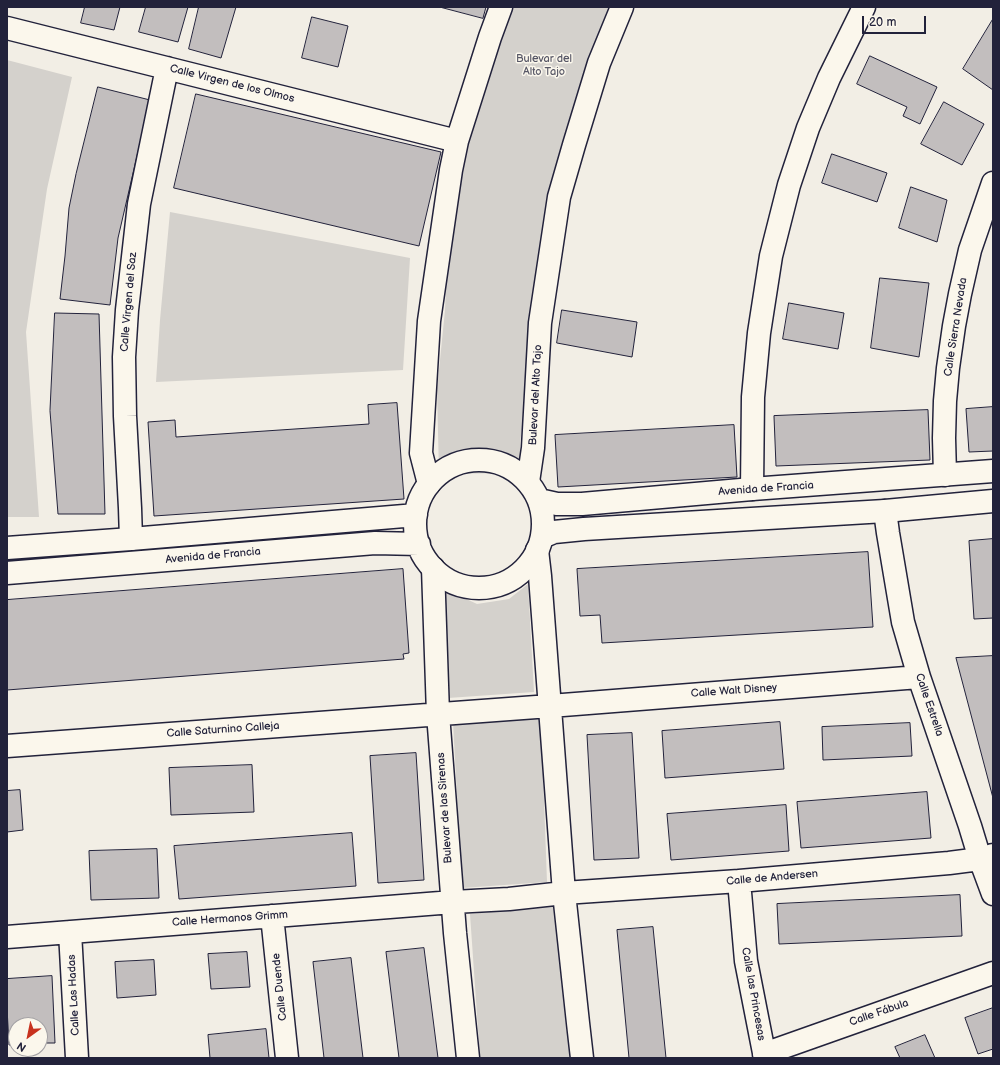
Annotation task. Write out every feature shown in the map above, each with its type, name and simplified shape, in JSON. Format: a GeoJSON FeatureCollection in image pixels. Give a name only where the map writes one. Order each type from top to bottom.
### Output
{"type":"FeatureCollection","features":[{"type":"Feature","properties":{"kind":"street"},"geometry":{"type":"LineString","coordinates":[[429,484],[421,453],[429,321],[451,170],[457,140],[501,7]]}},
{"type":"Feature","properties":{"kind":"street","name":"Bulevar del Alto Tajo"},"geometry":{"type":"LineString","coordinates":[[534,491],[533,448],[540,322],[559,197],[599,63],[622,7]]}},
{"type":"Feature","properties":{"kind":"street"},"geometry":{"type":"LineString","coordinates":[[752,489],[753,397],[759,334],[772,256],[789,185],[808,128],[829,78],[864,7]]}},
{"type":"Feature","properties":{"kind":"street","name":"Calle Virgen de los Olmos"},"geometry":{"type":"LineString","coordinates":[[7,28],[457,140]]}},
{"type":"Feature","properties":{"kind":"street","name":"Calle Virgen del Saz"},"geometry":{"type":"LineString","coordinates":[[131,539],[125,416],[124,357],[127,310],[139,204],[167,68]]}},
{"type":"Feature","properties":{"kind":"street","name":"Calle Sierra Nevada"},"geometry":{"type":"LineString","coordinates":[[945,475],[945,401],[954,326],[970,250],[993,183]]}},
{"type":"Feature","properties":{"kind":"street"},"geometry":{"type":"LineString","coordinates":[[582,1058],[564,894],[540,576],[540,543],[543,525],[542,512],[534,491],[502,464],[486,460],[470,460],[454,464],[439,474],[429,484],[420,498],[416,515],[415,530],[425,557],[433,568],[456,583],[483,587],[497,585],[510,580],[521,572],[530,562],[540,543],[554,532],[885,510],[993,501]]}},
{"type":"Feature","properties":{"kind":"street","name":"Avenida de Francia"},"geometry":{"type":"LineString","coordinates":[[534,491],[557,504],[582,504],[752,489],[993,471]]}},
{"type":"Feature","properties":{"kind":"street","name":"Calle Estrella"},"geometry":{"type":"LineString","coordinates":[[885,510],[904,622],[919,677],[970,826],[986,857],[993,894]]}},
{"type":"Feature","properties":{"kind":"street"},"geometry":{"type":"LineString","coordinates":[[7,548],[416,515]]}},
{"type":"Feature","properties":{"kind":"street","name":"Avenida de Francia"},"geometry":{"type":"LineString","coordinates":[[7,573],[375,543],[419,544]]}},
{"type":"Feature","properties":{"kind":"street","name":"Bulevar de las Sirenas"},"geometry":{"type":"LineString","coordinates":[[433,568],[438,714],[455,933],[468,1058]]}},
{"type":"Feature","properties":{"kind":"street","name":"Calle Walt Disney"},"geometry":{"type":"LineString","coordinates":[[550,706],[919,677]]}},
{"type":"Feature","properties":{"kind":"street"},"geometry":{"type":"LineString","coordinates":[[438,714],[550,706]]}},
{"type":"Feature","properties":{"kind":"street","name":"Calle Saturnino Calleja"},"geometry":{"type":"LineString","coordinates":[[7,746],[438,714]]}},
{"type":"Feature","properties":{"kind":"street","name":"Calle de Andersen"},"geometry":{"type":"LineString","coordinates":[[564,894],[948,863],[986,857]]}},
{"type":"Feature","properties":{"kind":"street","name":"Calle las Princesas"},"geometry":{"type":"LineString","coordinates":[[739,881],[746,961],[765,1056]]}},
{"type":"Feature","properties":{"kind":"street"},"geometry":{"type":"LineString","coordinates":[[453,902],[564,894]]}},
{"type":"Feature","properties":{"kind":"street","name":"Calle Hermanos Grimm"},"geometry":{"type":"LineString","coordinates":[[7,937],[453,902]]}},
{"type":"Feature","properties":{"kind":"street","name":"Calle Duende"},"geometry":{"type":"LineString","coordinates":[[272,916],[287,1058]]}},
{"type":"Feature","properties":{"kind":"street","name":"Calle Las Hadas"},"geometry":{"type":"LineString","coordinates":[[70,932],[77,1058]]}},
{"type":"Feature","properties":{"kind":"street","name":"Calle Fábula"},"geometry":{"type":"LineString","coordinates":[[765,1056],[993,973]]}},
{"type":"Feature","properties":{"kind":"green space","name":"Bulevar del Alto Tajo"},"geometry":{"type":"Polygon","coordinates":[[[504,7],[623,7],[559,197],[520,442],[520,459],[518,458],[515,473],[439,474],[437,390],[445,310],[451,170],[504,7]]]}},
{"type":"Feature","properties":{"kind":"green space"},"geometry":{"type":"Polygon","coordinates":[[[7,60],[72,77],[47,189],[26,332],[39,517],[7,517],[7,60]]]}},
{"type":"Feature","properties":{"kind":"green space"},"geometry":{"type":"Polygon","coordinates":[[[170,212],[410,258],[403,370],[156,382],[170,212]]]}},
{"type":"Feature","properties":{"kind":"green space"},"geometry":{"type":"Polygon","coordinates":[[[528,584],[534,692],[448,698],[443,588],[477,604],[509,599],[528,584]]]}},
{"type":"Feature","properties":{"kind":"green space"},"geometry":{"type":"Polygon","coordinates":[[[541,717],[547,882],[462,888],[453,722],[541,717]]]}},
{"type":"Feature","properties":{"kind":"green space"},"geometry":{"type":"Polygon","coordinates":[[[554,906],[566,1027],[572,1058],[480,1058],[470,914],[554,906]]]}},
{"type":"Feature","properties":{"kind":"building"},"geometry":{"type":"Polygon","coordinates":[[[85,7],[120,7],[114,30],[81,23],[85,7]]]}},
{"type":"Feature","properties":{"kind":"building"},"geometry":{"type":"Polygon","coordinates":[[[146,7],[188,7],[178,42],[139,32],[146,7]]]}},
{"type":"Feature","properties":{"kind":"building"},"geometry":{"type":"Polygon","coordinates":[[[199,7],[236,7],[221,58],[189,49],[199,7]]]}},
{"type":"Feature","properties":{"kind":"building"},"geometry":{"type":"Polygon","coordinates":[[[440,7],[486,7],[483,18],[440,7]]]}},
{"type":"Feature","properties":{"kind":"building"},"geometry":{"type":"Polygon","coordinates":[[[312,17],[348,26],[338,67],[302,58],[312,17]]]}},
{"type":"Feature","properties":{"kind":"building"},"geometry":{"type":"Polygon","coordinates":[[[993,19],[993,90],[963,69],[993,19]]]}},
{"type":"Feature","properties":{"kind":"building"},"geometry":{"type":"Polygon","coordinates":[[[870,56],[937,87],[920,124],[903,116],[907,107],[857,84],[870,56]]]}},
{"type":"Feature","properties":{"kind":"building"},"geometry":{"type":"Polygon","coordinates":[[[98,87],[150,100],[118,238],[110,305],[60,299],[69,208],[98,87]]]}},
{"type":"Feature","properties":{"kind":"building"},"geometry":{"type":"Polygon","coordinates":[[[196,94],[441,152],[419,246],[174,188],[196,94]]]}},
{"type":"Feature","properties":{"kind":"building"},"geometry":{"type":"Polygon","coordinates":[[[944,102],[984,124],[962,165],[921,144],[944,102]]]}},
{"type":"Feature","properties":{"kind":"building"},"geometry":{"type":"Polygon","coordinates":[[[832,154],[887,173],[877,202],[822,183],[832,154]]]}},
{"type":"Feature","properties":{"kind":"building"},"geometry":{"type":"Polygon","coordinates":[[[911,187],[947,200],[937,242],[899,228],[911,187]]]}},
{"type":"Feature","properties":{"kind":"building"},"geometry":{"type":"Polygon","coordinates":[[[880,278],[929,283],[919,357],[871,348],[880,278]]]}},
{"type":"Feature","properties":{"kind":"building"},"geometry":{"type":"Polygon","coordinates":[[[789,303],[844,313],[838,349],[783,339],[789,303]]]}},
{"type":"Feature","properties":{"kind":"building"},"geometry":{"type":"Polygon","coordinates":[[[562,310],[637,322],[632,357],[557,343],[562,310]]]}},
{"type":"Feature","properties":{"kind":"building"},"geometry":{"type":"Polygon","coordinates":[[[55,313],[99,314],[105,514],[58,514],[50,411],[55,313]]]}},
{"type":"Feature","properties":{"kind":"building"},"geometry":{"type":"Polygon","coordinates":[[[397,403],[404,499],[154,516],[148,422],[175,420],[176,437],[369,424],[368,405],[397,403]]]}},
{"type":"Feature","properties":{"kind":"building"},"geometry":{"type":"Polygon","coordinates":[[[993,407],[993,451],[969,452],[966,409],[993,407]]]}},
{"type":"Feature","properties":{"kind":"building"},"geometry":{"type":"Polygon","coordinates":[[[928,410],[930,460],[776,466],[774,416],[928,410]]]}},
{"type":"Feature","properties":{"kind":"building"},"geometry":{"type":"Polygon","coordinates":[[[734,425],[737,477],[558,487],[555,435],[734,425]]]}},
{"type":"Feature","properties":{"kind":"building"},"geometry":{"type":"Polygon","coordinates":[[[993,539],[993,618],[974,619],[969,541],[993,539]]]}},
{"type":"Feature","properties":{"kind":"building"},"geometry":{"type":"Polygon","coordinates":[[[868,552],[873,627],[602,643],[600,615],[580,616],[577,569],[868,552]]]}},
{"type":"Feature","properties":{"kind":"building"},"geometry":{"type":"Polygon","coordinates":[[[403,569],[409,653],[403,654],[404,659],[7,690],[7,600],[403,569]]]}},
{"type":"Feature","properties":{"kind":"building"},"geometry":{"type":"Polygon","coordinates":[[[993,656],[993,798],[956,658],[993,656]]]}},
{"type":"Feature","properties":{"kind":"building"},"geometry":{"type":"Polygon","coordinates":[[[780,722],[784,769],[665,778],[662,731],[780,722]]]}},
{"type":"Feature","properties":{"kind":"building"},"geometry":{"type":"Polygon","coordinates":[[[910,723],[912,756],[823,760],[822,727],[910,723]]]}},
{"type":"Feature","properties":{"kind":"building"},"geometry":{"type":"Polygon","coordinates":[[[632,733],[639,858],[594,860],[587,735],[632,733]]]}},
{"type":"Feature","properties":{"kind":"building"},"geometry":{"type":"Polygon","coordinates":[[[416,753],[424,880],[378,883],[370,756],[416,753]]]}},
{"type":"Feature","properties":{"kind":"building"},"geometry":{"type":"Polygon","coordinates":[[[252,765],[254,812],[171,815],[169,768],[252,765]]]}},
{"type":"Feature","properties":{"kind":"building"},"geometry":{"type":"Polygon","coordinates":[[[20,790],[23,830],[7,832],[7,791],[20,790]]]}},
{"type":"Feature","properties":{"kind":"building"},"geometry":{"type":"Polygon","coordinates":[[[927,792],[931,838],[801,848],[797,802],[927,792]]]}},
{"type":"Feature","properties":{"kind":"building"},"geometry":{"type":"Polygon","coordinates":[[[786,805],[789,851],[671,860],[667,814],[786,805]]]}},
{"type":"Feature","properties":{"kind":"building"},"geometry":{"type":"Polygon","coordinates":[[[352,833],[356,886],[179,899],[174,846],[352,833]]]}},
{"type":"Feature","properties":{"kind":"building"},"geometry":{"type":"Polygon","coordinates":[[[157,849],[159,898],[91,900],[89,851],[157,849]]]}},
{"type":"Feature","properties":{"kind":"building"},"geometry":{"type":"Polygon","coordinates":[[[960,895],[962,936],[779,944],[777,904],[960,895]]]}},
{"type":"Feature","properties":{"kind":"building"},"geometry":{"type":"Polygon","coordinates":[[[653,927],[666,1058],[629,1058],[617,930],[653,927]]]}},
{"type":"Feature","properties":{"kind":"building"},"geometry":{"type":"Polygon","coordinates":[[[424,948],[438,1058],[399,1058],[386,952],[424,948]]]}},
{"type":"Feature","properties":{"kind":"building"},"geometry":{"type":"Polygon","coordinates":[[[247,952],[250,987],[211,989],[208,954],[247,952]]]}},
{"type":"Feature","properties":{"kind":"building"},"geometry":{"type":"Polygon","coordinates":[[[351,958],[363,1058],[324,1058],[313,962],[351,958]]]}},
{"type":"Feature","properties":{"kind":"building"},"geometry":{"type":"Polygon","coordinates":[[[154,960],[156,995],[117,998],[115,962],[154,960]]]}},
{"type":"Feature","properties":{"kind":"building"},"geometry":{"type":"Polygon","coordinates":[[[52,976],[55,1043],[48,1043],[48,1017],[8,1017],[8,1026],[7,979],[52,976]]]}},
{"type":"Feature","properties":{"kind":"building"},"geometry":{"type":"Polygon","coordinates":[[[993,1008],[993,1049],[978,1054],[965,1018],[993,1008]]]}},
{"type":"Feature","properties":{"kind":"building"},"geometry":{"type":"Polygon","coordinates":[[[266,1029],[269,1058],[210,1058],[208,1035],[266,1029]]]}},
{"type":"Feature","properties":{"kind":"building"},"geometry":{"type":"Polygon","coordinates":[[[925,1035],[935,1058],[900,1058],[895,1047],[925,1035]]]}}]}
